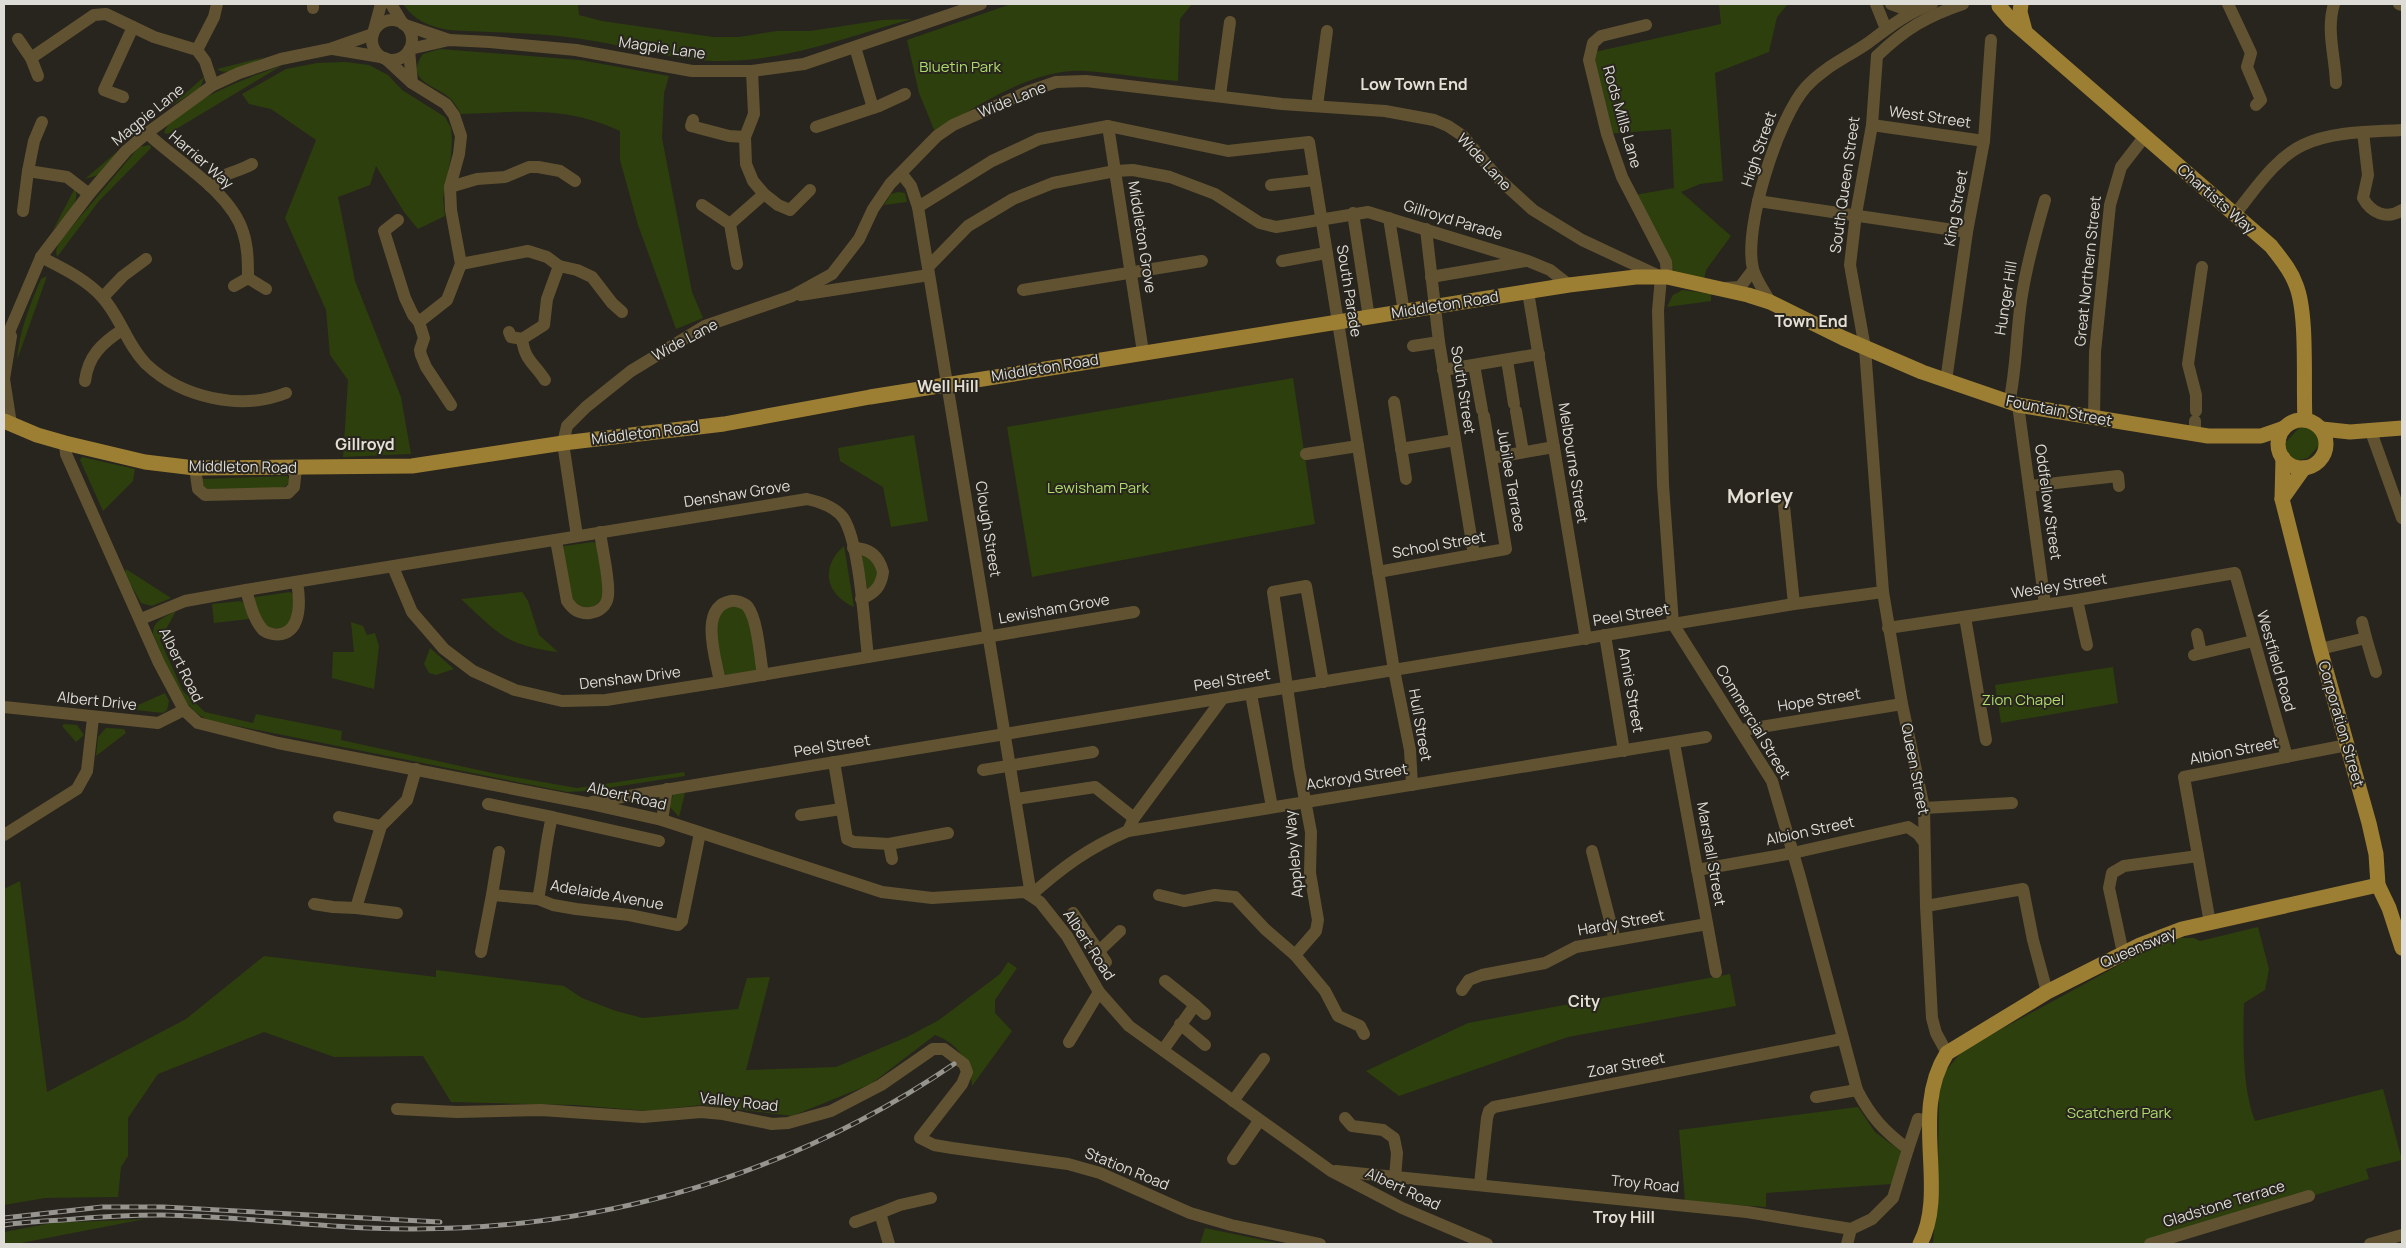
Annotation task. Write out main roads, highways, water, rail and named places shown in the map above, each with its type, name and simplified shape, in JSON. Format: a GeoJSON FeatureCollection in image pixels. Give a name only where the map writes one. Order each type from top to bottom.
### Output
{"type":"FeatureCollection","features":[{"type":"Feature","properties":{"kind":"main road","name":"Chartists Way"},"geometry":{"type":"LineString","coordinates":[[1999,4],[2025,31],[2271,246],[2286,266],[2297,287],[2302,320],[2305,420]]}},
{"type":"Feature","properties":{"kind":"main road"},"geometry":{"type":"LineString","coordinates":[[2021,4],[2020,12],[2025,31]]}},
{"type":"Feature","properties":{"kind":"main road","name":"Middleton Road"},"geometry":{"type":"LineString","coordinates":[[8,423],[65,443],[145,462],[195,468],[412,466],[563,443],[724,424],[947,384],[1143,352],[1369,318],[1569,285],[1636,277],[1664,277],[1770,302],[1865,348]]}},
{"type":"Feature","properties":{"kind":"main road","name":"Fountain Street"},"geometry":{"type":"LineString","coordinates":[[1865,348],[1946,381],[2013,404],[2094,418],[2195,422],[2261,436],[2281,452]]}},
{"type":"Feature","properties":{"kind":"main road"},"geometry":{"type":"LineString","coordinates":[[2284,428],[2292,422],[2305,420],[2316,424],[2322,429],[2326,437],[2326,450]]}},
{"type":"Feature","properties":{"kind":"main road","name":"Fountain Street"},"geometry":{"type":"LineString","coordinates":[[2261,436],[2284,428]]}},
{"type":"Feature","properties":{"kind":"main road","name":"Corporation Street"},"geometry":{"type":"LineString","coordinates":[[2284,428],[2278,439],[2281,452],[2282,499],[2320,650],[2369,823],[2376,854],[2378,885],[2401,939]]}},
{"type":"Feature","properties":{"kind":"main road"},"geometry":{"type":"LineString","coordinates":[[2322,429],[2350,432],[2402,428]]}},
{"type":"Feature","properties":{"kind":"main road"},"geometry":{"type":"LineString","coordinates":[[2282,499],[2304,468],[2318,462],[2326,450],[2350,432]]}},
{"type":"Feature","properties":{"kind":"main road"},"geometry":{"type":"LineString","coordinates":[[2281,452],[2291,465],[2304,468]]}},
{"type":"Feature","properties":{"kind":"main road","name":"Queensway"},"geometry":{"type":"LineString","coordinates":[[1922,1244],[1928,1225],[1930,1198],[1928,1121],[1939,1066],[1947,1053],[2047,992],[2123,953],[2158,938],[2210,923],[2378,885]]}},
{"type":"Feature","properties":{"kind":"railway"},"geometry":{"type":"LineString","coordinates":[[4,1225],[100,1217],[162,1215],[369,1228],[447,1228],[524,1223],[600,1211],[675,1194],[748,1170],[819,1141],[888,1105],[954,1064]]}},
{"type":"Feature","properties":{"kind":"railway"},"geometry":{"type":"LineString","coordinates":[[4,1218],[102,1207],[163,1207],[440,1222]]}},
{"type":"Feature","properties":{"kind":"district","name":"Low Town End"},"geometry":{"type":"Point","coordinates":[1414,84]}},
{"type":"Feature","properties":{"kind":"district","name":"Town End"},"geometry":{"type":"Point","coordinates":[1811,321]}},
{"type":"Feature","properties":{"kind":"district","name":"Well Hill"},"geometry":{"type":"Point","coordinates":[948,386]}},
{"type":"Feature","properties":{"kind":"district","name":"Gillroyd"},"geometry":{"type":"Point","coordinates":[365,444]}},
{"type":"Feature","properties":{"kind":"district","name":"Morley"},"geometry":{"type":"Point","coordinates":[1760,496]}},
{"type":"Feature","properties":{"kind":"district","name":"City"},"geometry":{"type":"Point","coordinates":[1584,1001]}},
{"type":"Feature","properties":{"kind":"district","name":"Troy Hill"},"geometry":{"type":"Point","coordinates":[1624,1217]}},
{"type":"Feature","properties":{"kind":"park label","name":"Bluetin Park"},"geometry":{"type":"Point","coordinates":[960,67]}},
{"type":"Feature","properties":{"kind":"park label","name":"Lewisham Park"},"geometry":{"type":"Point","coordinates":[1098,488]}},
{"type":"Feature","properties":{"kind":"park label","name":"Zion Chapel"},"geometry":{"type":"Point","coordinates":[2023,700]}},
{"type":"Feature","properties":{"kind":"park label","name":"Scatcherd Park"},"geometry":{"type":"Point","coordinates":[2119,1113]}}]}
